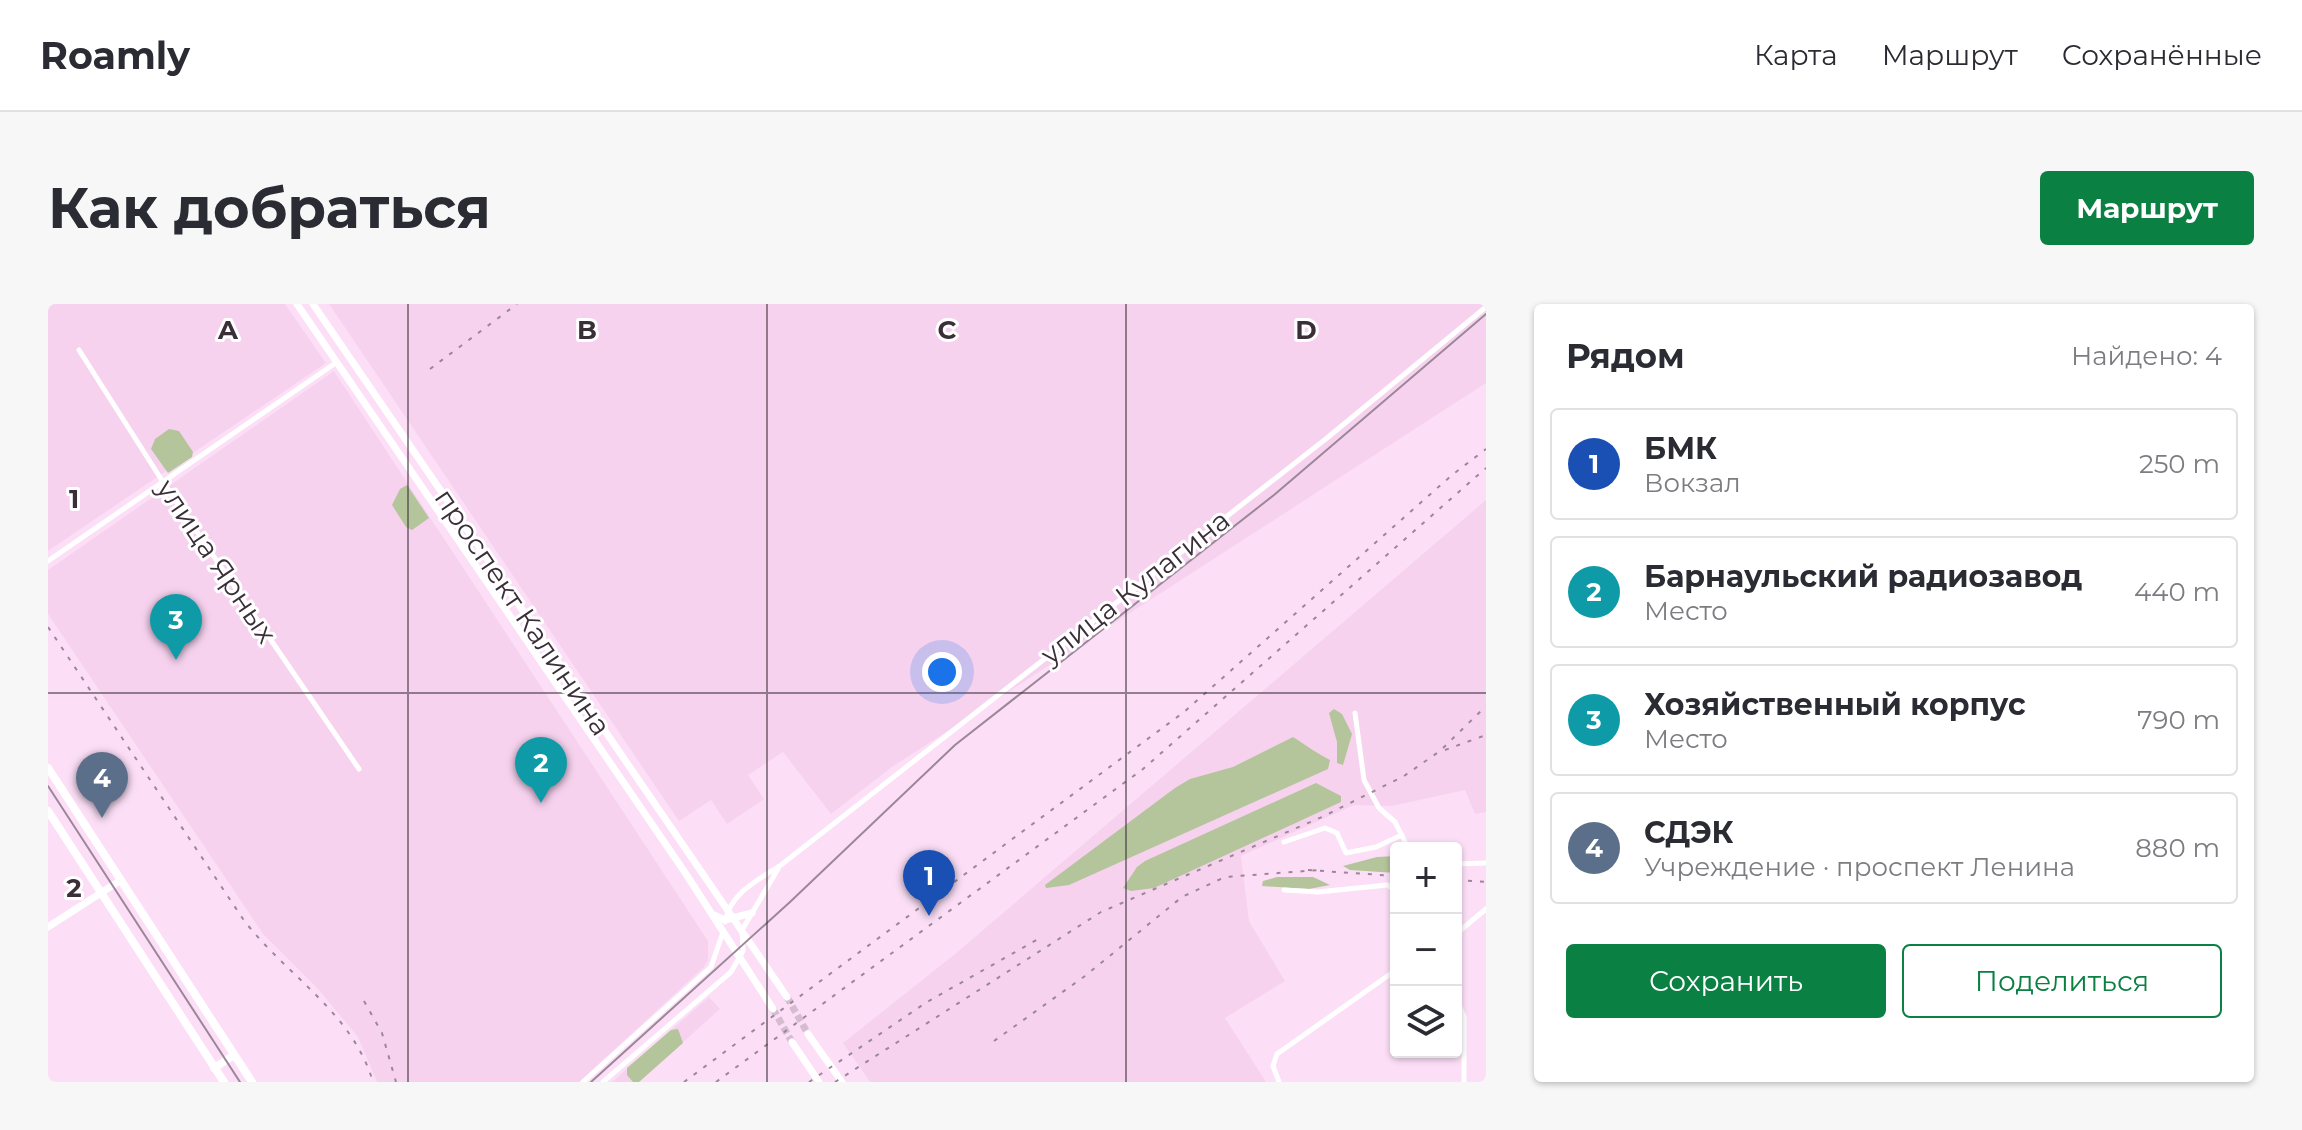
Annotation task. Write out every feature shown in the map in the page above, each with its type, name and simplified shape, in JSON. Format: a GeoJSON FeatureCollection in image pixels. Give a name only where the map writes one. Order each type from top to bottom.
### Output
{"type":"FeatureCollection","features":[{"type":"Feature","properties":{"kind":"main road","name":"проспект Калинина"},"geometry":{"type":"LineString","coordinates":[[297,304],[739,954]]}},
{"type":"Feature","properties":{"kind":"main road","name":"проспект Калинина"},"geometry":{"type":"LineString","coordinates":[[313,304],[787,997]]}},
{"type":"Feature","properties":{"kind":"main road"},"geometry":{"type":"LineString","coordinates":[[338,361],[347,355]]}},
{"type":"Feature","properties":{"kind":"main road"},"geometry":{"type":"LineString","coordinates":[[48,768],[252,1082]]}},
{"type":"Feature","properties":{"kind":"main road"},"geometry":{"type":"LineString","coordinates":[[48,811],[224,1082]]}},
{"type":"Feature","properties":{"kind":"main road"},"geometry":{"type":"LineString","coordinates":[[48,927],[121,880]]}},
{"type":"Feature","properties":{"kind":"main road"},"geometry":{"type":"LineString","coordinates":[[712,914],[725,920],[752,913]]}},
{"type":"Feature","properties":{"kind":"main road"},"geometry":{"type":"LineString","coordinates":[[739,954],[773,1009]]}},
{"type":"Feature","properties":{"kind":"main road"},"geometry":{"type":"LineString","coordinates":[[808,1034],[842,1082]]}},
{"type":"Feature","properties":{"kind":"main road"},"geometry":{"type":"LineString","coordinates":[[792,1042],[819,1082]]}},
{"type":"Feature","properties":{"kind":"main road"},"geometry":{"type":"LineString","coordinates":[[214,1068],[234,1055]]}},
{"type":"Feature","properties":{"kind":"street","name":"улица Кулагина"},"geometry":{"type":"LineString","coordinates":[[727,909],[738,894],[781,865],[1327,438],[1486,307]]}},
{"type":"Feature","properties":{"kind":"street","name":"улица Ярных"},"geometry":{"type":"LineString","coordinates":[[79,350],[163,482],[359,769]]}},
{"type":"Feature","properties":{"kind":"street"},"geometry":{"type":"LineString","coordinates":[[48,561],[338,361]]}},
{"type":"Feature","properties":{"kind":"street"},"geometry":{"type":"LineString","coordinates":[[1355,713],[1364,780],[1379,808],[1395,822],[1405,842]]}},
{"type":"Feature","properties":{"kind":"street"},"geometry":{"type":"LineString","coordinates":[[1284,842],[1325,828],[1337,833],[1346,853],[1376,847],[1402,835]]}},
{"type":"Feature","properties":{"kind":"street"},"geometry":{"type":"LineString","coordinates":[[1462,864],[1486,863]]}},
{"type":"Feature","properties":{"kind":"street","name":"улица Кулагина"},"geometry":{"type":"LineString","coordinates":[[739,954],[742,930],[781,865]]}},
{"type":"Feature","properties":{"kind":"street"},"geometry":{"type":"LineString","coordinates":[[1284,890],[1318,892],[1390,887]]}},
{"type":"Feature","properties":{"kind":"street"},"geometry":{"type":"LineString","coordinates":[[583,1082],[711,967],[724,932],[727,909]]}},
{"type":"Feature","properties":{"kind":"street"},"geometry":{"type":"LineString","coordinates":[[1462,929],[1486,909]]}},
{"type":"Feature","properties":{"kind":"street"},"geometry":{"type":"LineString","coordinates":[[603,1082],[731,972],[739,954]]}},
{"type":"Feature","properties":{"kind":"street"},"geometry":{"type":"LineString","coordinates":[[1279,1082],[1273,1066],[1277,1054],[1390,974]]}},
{"type":"Feature","properties":{"kind":"street"},"geometry":{"type":"LineString","coordinates":[[1462,1012],[1464,1082]]}},
{"type":"Feature","properties":{"kind":"shaded area"},"geometry":{"type":"Polygon","coordinates":[[[48,304],[285,304],[326,363],[48,551],[48,304]]]}},
{"type":"Feature","properties":{"kind":"shaded area"},"geometry":{"type":"Polygon","coordinates":[[[329,304],[1486,304],[1486,383],[892,767],[831,814],[783,752],[748,775],[764,799],[727,824],[711,800],[679,821],[329,304]]]}},
{"type":"Feature","properties":{"kind":"shaded area"},"geometry":{"type":"Polygon","coordinates":[[[334,371],[708,941],[708,960],[704,967],[579,1082],[377,1082],[358,1037],[318,989],[263,934],[48,614],[48,570],[334,371]]]}},
{"type":"Feature","properties":{"kind":"shaded area"},"geometry":{"type":"Polygon","coordinates":[[[1486,500],[1486,812],[1475,814],[1465,790],[1392,806],[1354,805],[1241,856],[1249,921],[1285,981],[1225,1018],[1266,1082],[870,1082],[843,1043],[955,954],[1486,500]]]}},
{"type":"Feature","properties":{"kind":"shaded area"},"geometry":{"type":"Polygon","coordinates":[[[709,997],[720,1009],[639,1082],[612,1082],[709,997]]]}},
{"type":"Feature","properties":{"kind":"green space"},"geometry":{"type":"Polygon","coordinates":[[[169,429],[179,431],[193,452],[192,457],[168,473],[151,449],[155,439],[169,429]]]}},
{"type":"Feature","properties":{"kind":"green space"},"geometry":{"type":"Polygon","coordinates":[[[407,485],[429,518],[412,530],[406,527],[392,505],[400,489],[407,485]]]}},
{"type":"Feature","properties":{"kind":"green space"},"geometry":{"type":"Polygon","coordinates":[[[1334,709],[1342,714],[1352,734],[1343,765],[1337,763],[1337,742],[1329,713],[1334,709]]]}},
{"type":"Feature","properties":{"kind":"green space"},"geometry":{"type":"Polygon","coordinates":[[[1293,737],[1330,760],[1328,769],[1069,885],[1046,888],[1045,885],[1175,788],[1190,779],[1233,767],[1293,737]]]}},
{"type":"Feature","properties":{"kind":"green space"},"geometry":{"type":"Polygon","coordinates":[[[1316,783],[1341,796],[1341,802],[1154,888],[1131,891],[1123,888],[1137,867],[1145,861],[1316,783]]]}},
{"type":"Feature","properties":{"kind":"green space"},"geometry":{"type":"Polygon","coordinates":[[[1390,856],[1390,873],[1350,870],[1343,866],[1390,856]]]}},
{"type":"Feature","properties":{"kind":"green space"},"geometry":{"type":"Polygon","coordinates":[[[1277,877],[1313,877],[1330,885],[1309,889],[1262,886],[1263,881],[1277,877]]]}},
{"type":"Feature","properties":{"kind":"green space"},"geometry":{"type":"Polygon","coordinates":[[[678,1029],[683,1043],[639,1082],[633,1082],[627,1075],[627,1068],[671,1030],[678,1029]]]}},
{"type":"Feature","properties":{"kind":"tunnel"},"geometry":{"type":"LineString","coordinates":[[787,997],[808,1034]]}},
{"type":"Feature","properties":{"kind":"tunnel"},"geometry":{"type":"LineString","coordinates":[[773,1009],[792,1042]]}},
{"type":"Feature","properties":{"kind":"tram line"},"geometry":{"type":"LineString","coordinates":[[591,1082],[790,902],[955,745],[1274,495],[1486,314]]}},
{"type":"Feature","properties":{"kind":"tram line"},"geometry":{"type":"LineString","coordinates":[[48,786],[240,1082]]}},
{"type":"Feature","properties":{"kind":"railway"},"geometry":{"type":"LineString","coordinates":[[430,369],[517,304]]}},
{"type":"Feature","properties":{"kind":"railway"},"geometry":{"type":"LineString","coordinates":[[684,1082],[1184,712],[1452,475],[1486,449]]}},
{"type":"Feature","properties":{"kind":"railway"},"geometry":{"type":"LineString","coordinates":[[716,1082],[1143,769],[1486,468]]}},
{"type":"Feature","properties":{"kind":"railway"},"geometry":{"type":"LineString","coordinates":[[48,627],[243,919],[350,1034],[373,1082]]}},
{"type":"Feature","properties":{"kind":"railway"},"geometry":{"type":"LineString","coordinates":[[835,1082],[1101,912],[1322,817],[1404,776],[1440,751],[1486,706]]}},
{"type":"Feature","properties":{"kind":"railway"},"geometry":{"type":"LineString","coordinates":[[1445,750],[1486,735]]}},
{"type":"Feature","properties":{"kind":"railway"},"geometry":{"type":"LineString","coordinates":[[1308,870],[1390,876]]}},
{"type":"Feature","properties":{"kind":"railway"},"geometry":{"type":"LineString","coordinates":[[994,1041],[1085,976],[1182,897],[1225,877],[1319,870]]}},
{"type":"Feature","properties":{"kind":"railway"},"geometry":{"type":"LineString","coordinates":[[1462,880],[1486,882]]}},
{"type":"Feature","properties":{"kind":"railway"},"geometry":{"type":"LineString","coordinates":[[809,1082],[927,1002],[1040,938]]}},
{"type":"Feature","properties":{"kind":"railway"},"geometry":{"type":"LineString","coordinates":[[364,1001],[382,1033],[396,1082]]}},
{"type":"Feature","properties":{"kind":"place","name":"Хозяйственный корпус"},"geometry":{"type":"Point","coordinates":[176,660]}},
{"type":"Feature","properties":{"kind":"place","name":"Барнаульский радиозавод"},"geometry":{"type":"Point","coordinates":[541,803]}},
{"type":"Feature","properties":{"kind":"place","name":"СДЭК"},"geometry":{"type":"Point","coordinates":[102,818]}},
{"type":"Feature","properties":{"kind":"place","name":"БМК"},"geometry":{"type":"Point","coordinates":[929,916]}}]}
